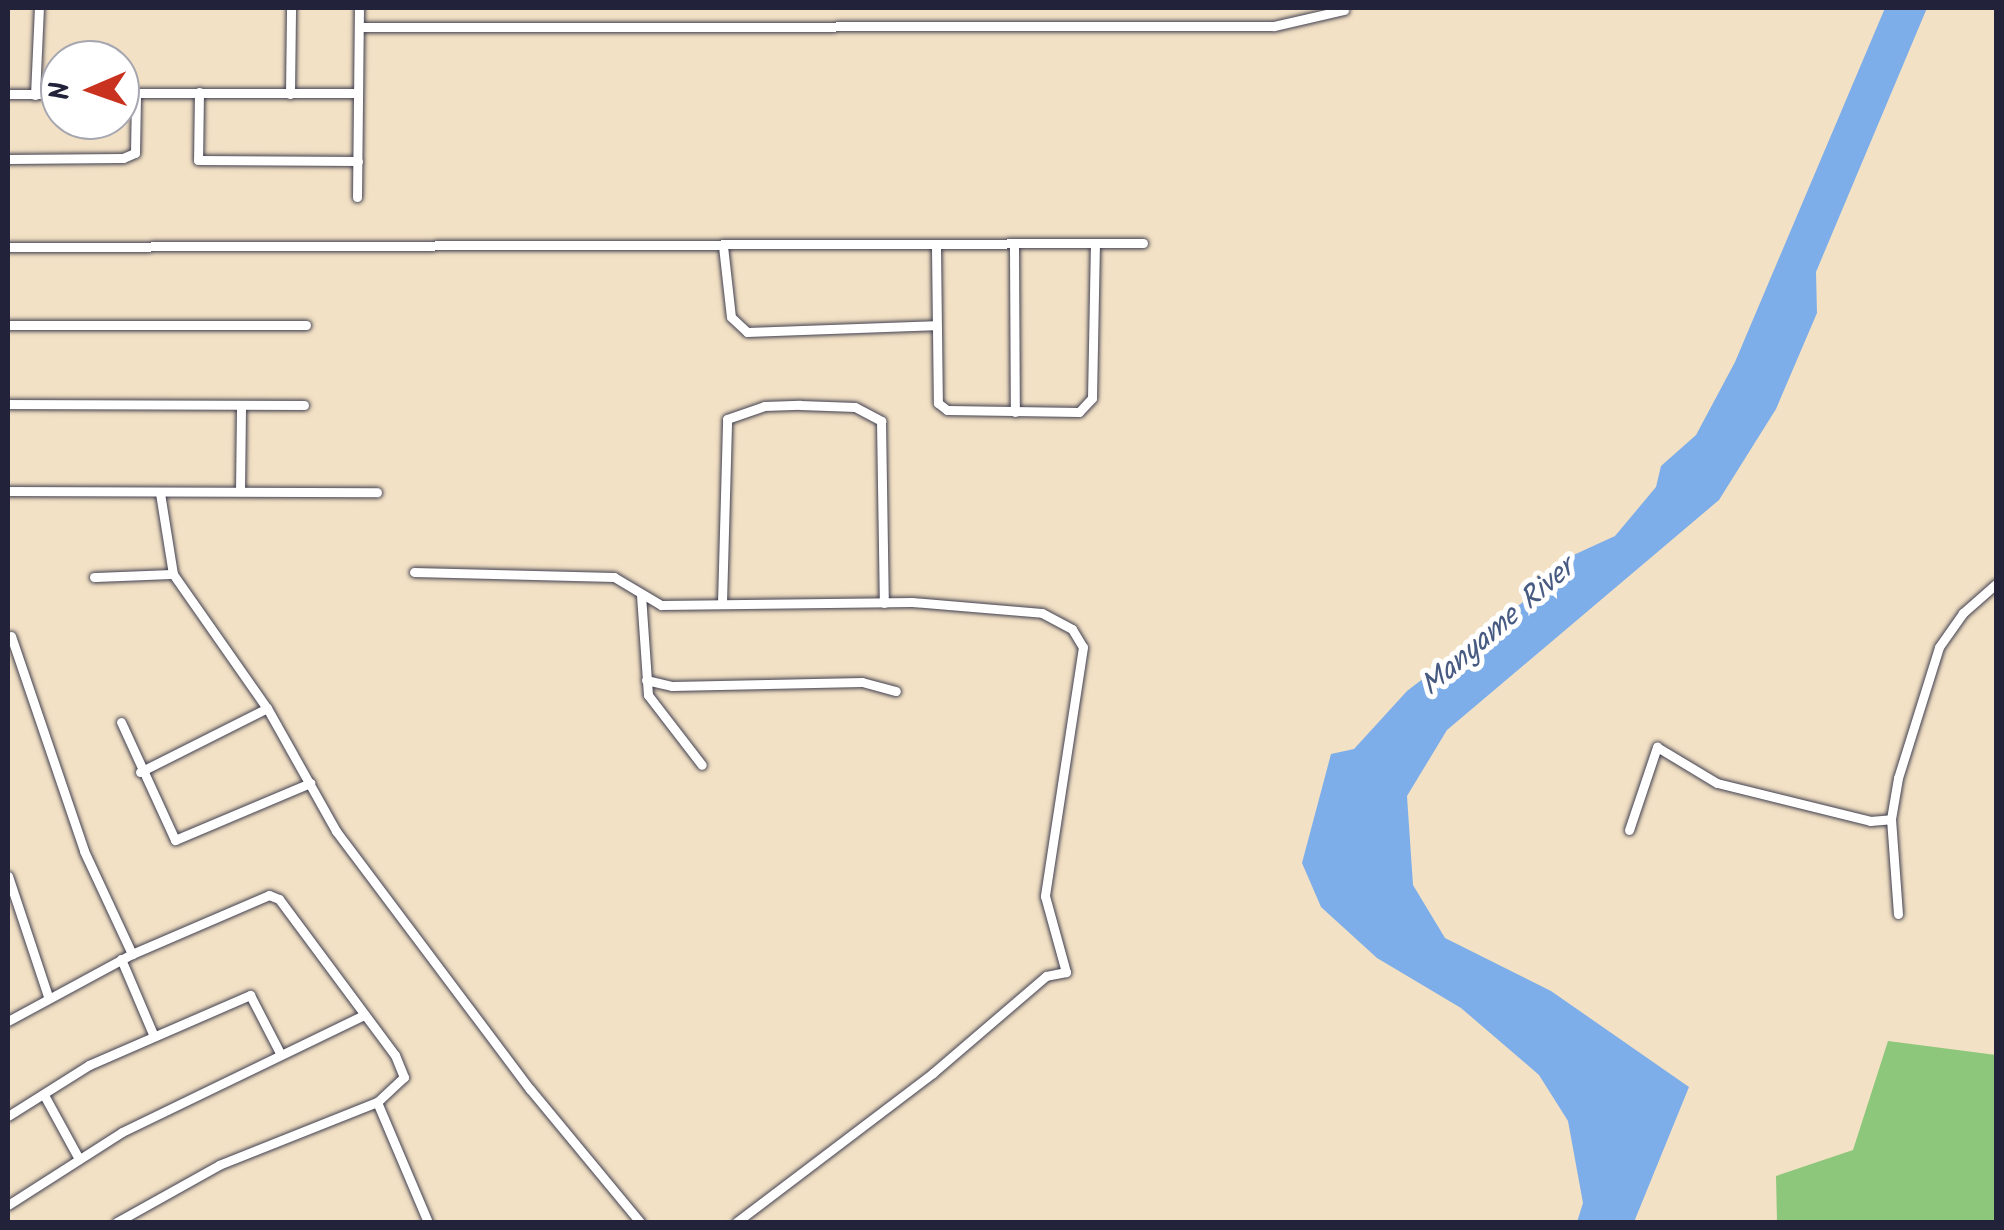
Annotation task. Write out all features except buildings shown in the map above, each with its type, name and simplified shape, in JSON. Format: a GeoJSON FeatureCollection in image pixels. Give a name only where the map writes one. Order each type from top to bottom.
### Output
{"type":"FeatureCollection","features":[{"type":"Feature","properties":{"kind":"street"},"geometry":{"type":"LineString","coordinates":[[34,94],[39,8]]}},
{"type":"Feature","properties":{"kind":"street"},"geometry":{"type":"LineString","coordinates":[[290,94],[291,8]]}},
{"type":"Feature","properties":{"kind":"street"},"geometry":{"type":"LineString","coordinates":[[357,197],[359,8]]}},
{"type":"Feature","properties":{"kind":"street"},"geometry":{"type":"LineString","coordinates":[[359,27],[1274,26],[1344,10]]}},
{"type":"Feature","properties":{"kind":"street"},"geometry":{"type":"LineString","coordinates":[[140,92],[358,94]]}},
{"type":"Feature","properties":{"kind":"street"},"geometry":{"type":"LineString","coordinates":[[200,92],[198,160],[358,161]]}},
{"type":"Feature","properties":{"kind":"street"},"geometry":{"type":"LineString","coordinates":[[8,94],[40,94]]}},
{"type":"Feature","properties":{"kind":"street"},"geometry":{"type":"LineString","coordinates":[[8,159],[134,153],[134,140]]}},
{"type":"Feature","properties":{"kind":"street"},"geometry":{"type":"LineString","coordinates":[[8,247],[1014,248],[1143,242]]}},
{"type":"Feature","properties":{"kind":"street"},"geometry":{"type":"LineString","coordinates":[[723,246],[731,317],[747,332],[934,325]]}},
{"type":"Feature","properties":{"kind":"street"},"geometry":{"type":"LineString","coordinates":[[936,248],[938,402],[947,410],[1079,412],[1092,398],[1096,247]]}},
{"type":"Feature","properties":{"kind":"street"},"geometry":{"type":"LineString","coordinates":[[1014,248],[1015,412]]}},
{"type":"Feature","properties":{"kind":"street"},"geometry":{"type":"LineString","coordinates":[[8,326],[306,326]]}},
{"type":"Feature","properties":{"kind":"street"},"geometry":{"type":"LineString","coordinates":[[8,404],[304,405]]}},
{"type":"Feature","properties":{"kind":"street"},"geometry":{"type":"LineString","coordinates":[[722,603],[726,419],[764,406],[800,405],[855,407],[880,421],[884,603]]}},
{"type":"Feature","properties":{"kind":"street"},"geometry":{"type":"LineString","coordinates":[[240,491],[241,406]]}},
{"type":"Feature","properties":{"kind":"street"},"geometry":{"type":"LineString","coordinates":[[8,491],[377,492]]}},
{"type":"Feature","properties":{"kind":"street"},"geometry":{"type":"LineString","coordinates":[[160,493],[173,574],[267,708],[336,831],[530,1090],[640,1222]]}},
{"type":"Feature","properties":{"kind":"street"},"geometry":{"type":"LineString","coordinates":[[414,572],[614,578],[661,605],[884,603],[1042,614],[1072,629],[1083,648],[1045,896],[1066,972],[1046,976],[933,1073],[737,1222]]}},
{"type":"Feature","properties":{"kind":"street"},"geometry":{"type":"LineString","coordinates":[[94,577],[173,574]]}},
{"type":"Feature","properties":{"kind":"street"},"geometry":{"type":"LineString","coordinates":[[1898,914],[1891,819],[1939,647],[1963,613],[1996,584]]}},
{"type":"Feature","properties":{"kind":"street"},"geometry":{"type":"LineString","coordinates":[[641,595],[650,701],[702,765]]}},
{"type":"Feature","properties":{"kind":"street"},"geometry":{"type":"LineString","coordinates":[[11,636],[84,851],[154,1034]]}},
{"type":"Feature","properties":{"kind":"street"},"geometry":{"type":"LineString","coordinates":[[646,680],[672,686],[862,682],[896,691]]}},
{"type":"Feature","properties":{"kind":"street"},"geometry":{"type":"LineString","coordinates":[[140,772],[267,708]]}},
{"type":"Feature","properties":{"kind":"street"},"geometry":{"type":"LineString","coordinates":[[120,722],[167,834],[184,841],[310,783]]}},
{"type":"Feature","properties":{"kind":"street"},"geometry":{"type":"LineString","coordinates":[[1629,830],[1657,747],[1717,784],[1870,821],[1891,819]]}},
{"type":"Feature","properties":{"kind":"street"},"geometry":{"type":"LineString","coordinates":[[8,876],[48,996]]}},
{"type":"Feature","properties":{"kind":"street"},"geometry":{"type":"LineString","coordinates":[[8,1021],[126,956],[274,896],[364,1015],[404,1077],[377,1102],[219,1166],[118,1222]]}},
{"type":"Feature","properties":{"kind":"street"},"geometry":{"type":"LineString","coordinates":[[8,1116],[154,1034],[250,995],[280,1053]]}},
{"type":"Feature","properties":{"kind":"street"},"geometry":{"type":"LineString","coordinates":[[8,1205],[78,1157],[280,1053],[364,1015]]}},
{"type":"Feature","properties":{"kind":"street"},"geometry":{"type":"LineString","coordinates":[[44,1095],[78,1157]]}},
{"type":"Feature","properties":{"kind":"street"},"geometry":{"type":"LineString","coordinates":[[377,1102],[428,1222]]}},
{"type":"Feature","properties":{"kind":"green space"},"geometry":{"type":"Polygon","coordinates":[[[1888,1041],[1996,1055],[1996,1222],[1777,1222],[1776,1176],[1853,1150],[1888,1041]]]}},
{"type":"Feature","properties":{"kind":"water","name":"Manyame River"},"geometry":{"type":"Polygon","coordinates":[[[1885,8],[1927,8],[1816,272],[1817,313],[1776,409],[1719,500],[1447,730],[1407,796],[1413,885],[1445,938],[1551,991],[1689,1087],[1634,1222],[1577,1222],[1583,1203],[1568,1121],[1539,1075],[1461,1008],[1377,958],[1321,907],[1302,863],[1331,754],[1354,749],[1407,691],[1549,582],[1567,558],[1615,536],[1656,487],[1661,466],[1696,435],[1735,362],[1885,8]]]}}]}
